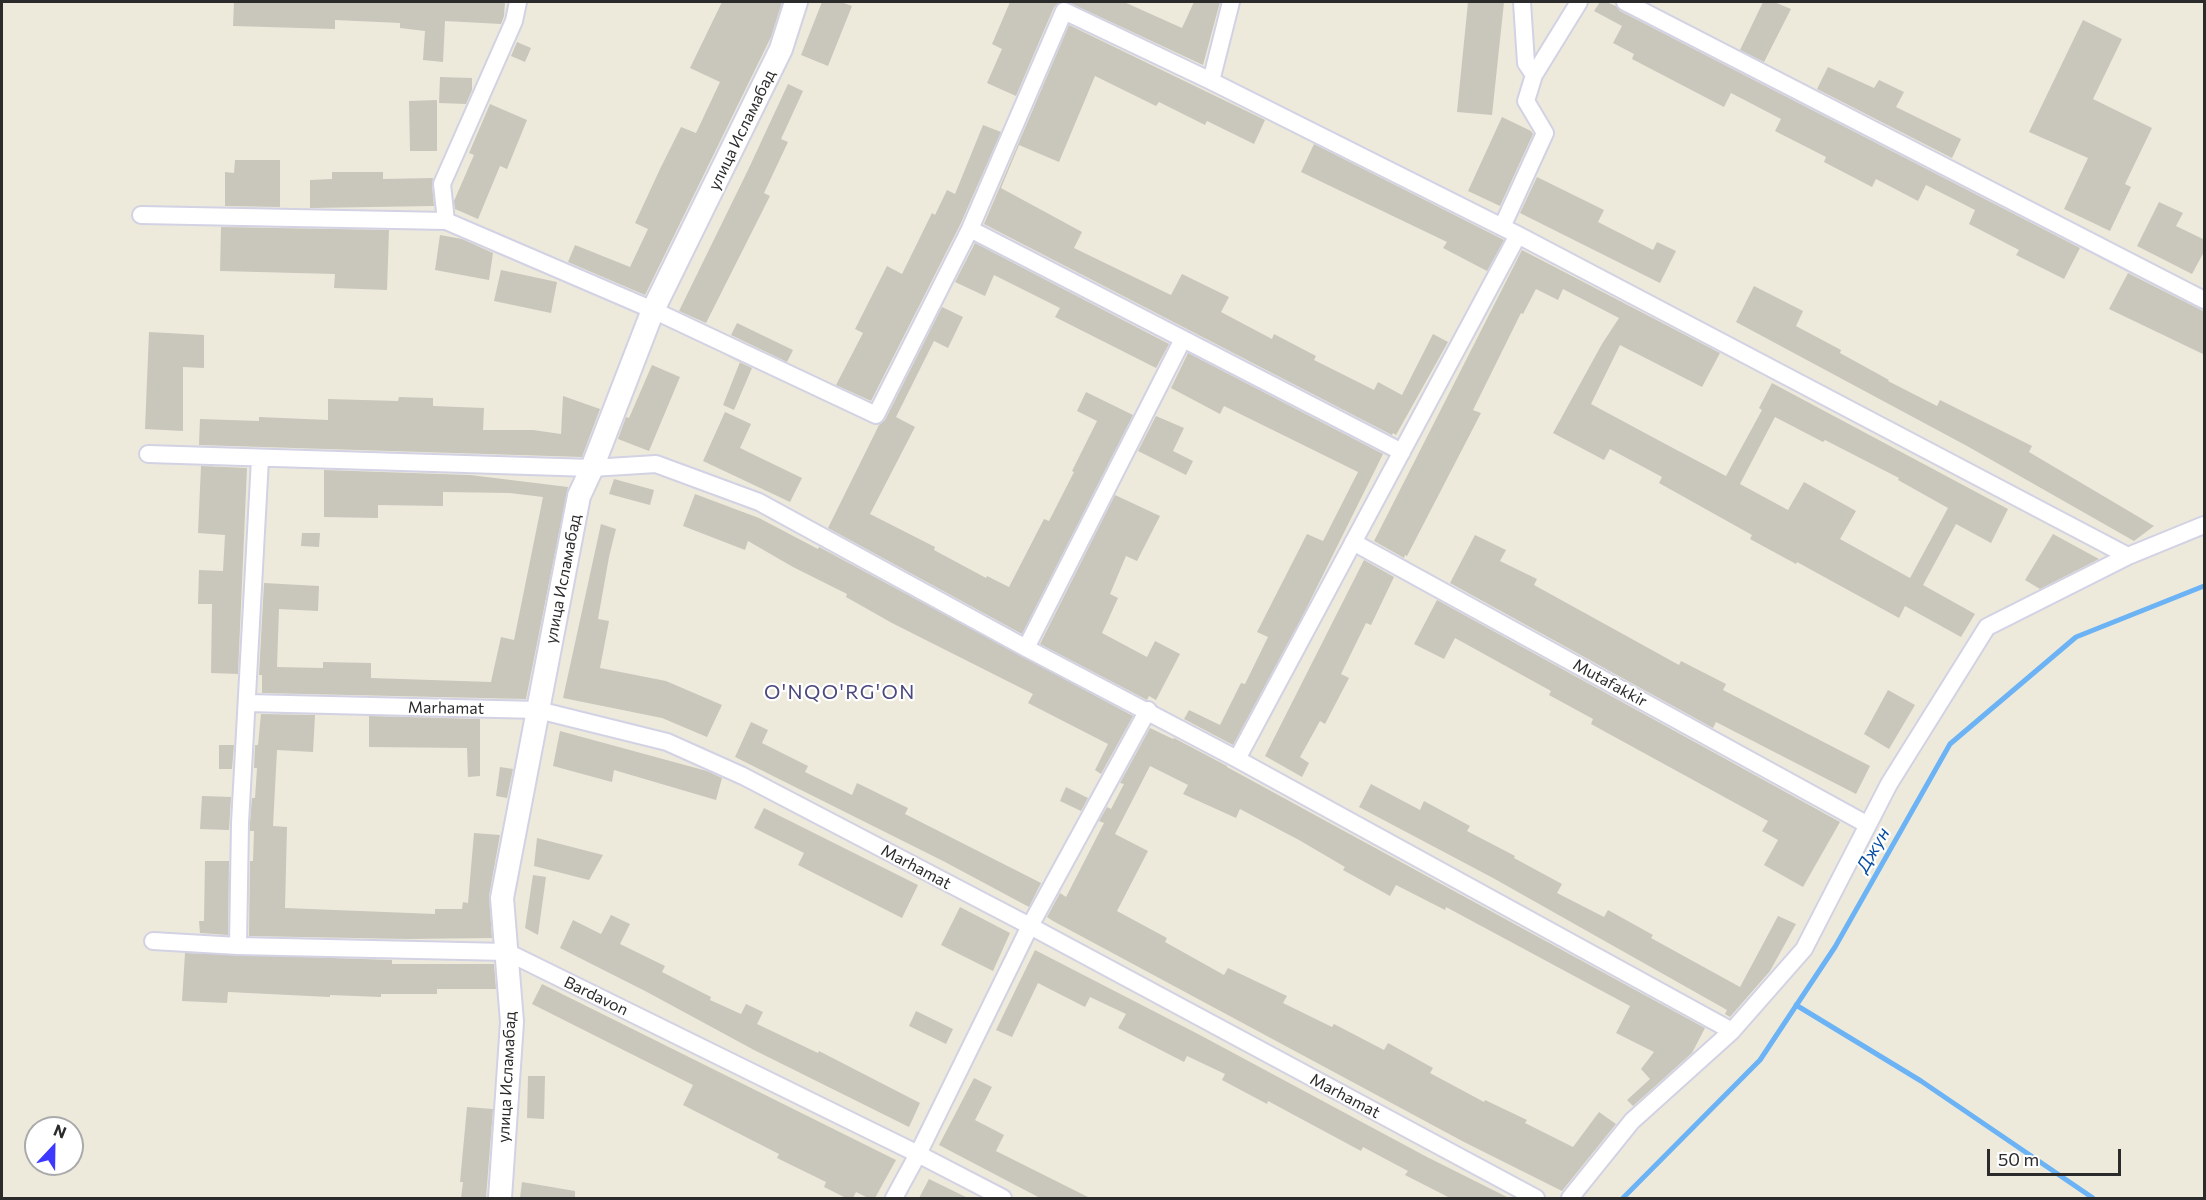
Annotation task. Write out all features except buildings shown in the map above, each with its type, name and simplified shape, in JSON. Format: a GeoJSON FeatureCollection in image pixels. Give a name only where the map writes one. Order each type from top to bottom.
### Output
{"type":"FeatureCollection","features":[{"type":"Feature","properties":{"kind":"street"},"geometry":{"type":"LineString","coordinates":[[446,221],[442,184],[514,21],[518,2]]}},
{"type":"Feature","properties":{"kind":"street","name":"улица Исламабад"},"geometry":{"type":"LineString","coordinates":[[500,1198],[512,1022],[502,898],[579,496],[653,310],[781,49],[796,2]]}},
{"type":"Feature","properties":{"kind":"street"},"geometry":{"type":"LineString","coordinates":[[1211,81],[1231,2]]}},
{"type":"Feature","properties":{"kind":"street"},"geometry":{"type":"LineString","coordinates":[[1522,2],[1526,63],[1534,75]]}},
{"type":"Feature","properties":{"kind":"street"},"geometry":{"type":"LineString","coordinates":[[1502,227],[1545,133],[1526,100],[1534,75],[1579,2]]}},
{"type":"Feature","properties":{"kind":"street"},"geometry":{"type":"LineString","coordinates":[[1626,2],[2205,300]]}},
{"type":"Feature","properties":{"kind":"street"},"geometry":{"type":"LineString","coordinates":[[141,214],[446,221],[653,310],[876,415],[970,229],[1064,10],[1518,235],[2128,556]]}},
{"type":"Feature","properties":{"kind":"street"},"geometry":{"type":"LineString","coordinates":[[970,229],[1402,452]]}},
{"type":"Feature","properties":{"kind":"street"},"geometry":{"type":"LineString","coordinates":[[1237,759],[1518,235]]}},
{"type":"Feature","properties":{"kind":"street"},"geometry":{"type":"LineString","coordinates":[[1026,648],[1184,339]]}},
{"type":"Feature","properties":{"kind":"street"},"geometry":{"type":"LineString","coordinates":[[148,454],[592,468],[656,464],[759,502],[1026,648],[1148,710],[1732,1031]]}},
{"type":"Feature","properties":{"kind":"street"},"geometry":{"type":"LineString","coordinates":[[238,946],[240,823],[260,459]]}},
{"type":"Feature","properties":{"kind":"street"},"geometry":{"type":"LineString","coordinates":[[1570,1198],[1632,1121],[1732,1031],[1804,949],[1889,784],[1988,627],[2128,556],[2205,525]]}},
{"type":"Feature","properties":{"kind":"street","name":"Mutafakkir"},"geometry":{"type":"LineString","coordinates":[[1353,542],[1868,825]]}},
{"type":"Feature","properties":{"kind":"street","name":"Marhamat"},"geometry":{"type":"LineString","coordinates":[[247,703],[538,710],[667,742],[743,776],[1030,926],[1536,1198]]}},
{"type":"Feature","properties":{"kind":"street"},"geometry":{"type":"LineString","coordinates":[[894,1198],[1030,926],[1148,710]]}},
{"type":"Feature","properties":{"kind":"street","name":"Bardavon"},"geometry":{"type":"LineString","coordinates":[[153,941],[238,946],[507,952],[1003,1198]]}},
{"type":"Feature","properties":{"kind":"waterway","name":"Джун"},"geometry":{"type":"LineString","coordinates":[[1623,1198],[1760,1060],[1835,947],[1950,744],[2076,637],[2204,586]]}},
{"type":"Feature","properties":{"kind":"waterway"},"geometry":{"type":"LineString","coordinates":[[1796,1005],[1921,1081],[2093,1198]]}},
{"type":"Feature","properties":{"kind":"district","name":"O'NQO'RG'ON"},"geometry":{"type":"Point","coordinates":[840,692]}}]}
